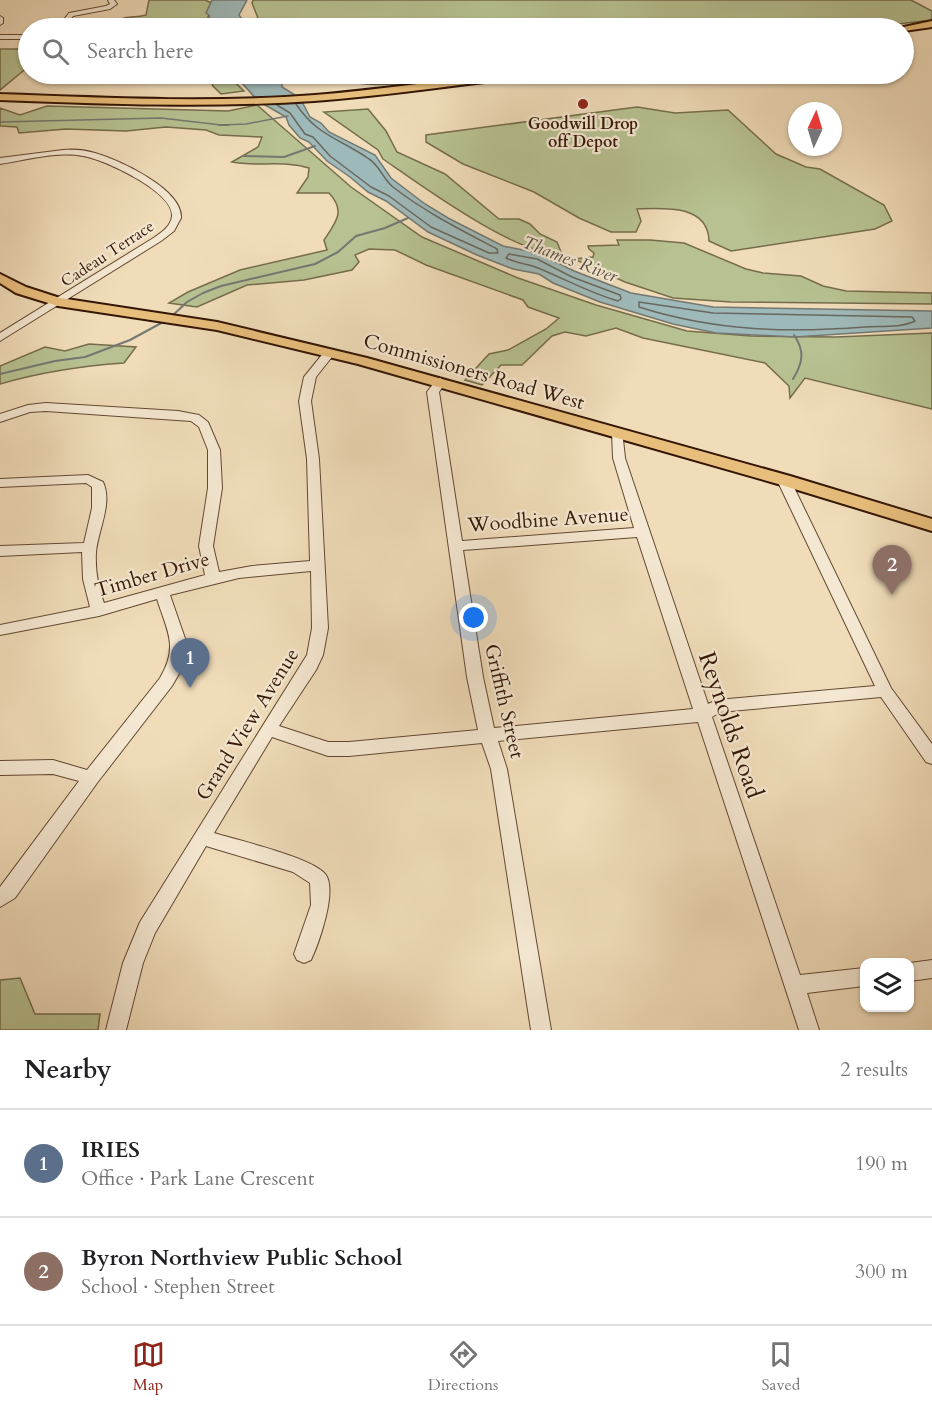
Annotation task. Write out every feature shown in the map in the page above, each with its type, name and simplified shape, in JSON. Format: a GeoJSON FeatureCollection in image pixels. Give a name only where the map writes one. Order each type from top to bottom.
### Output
{"type":"FeatureCollection","features":[{"type":"Feature","properties":{"kind":"main road"},"geometry":{"type":"LineString","coordinates":[[914,27],[932,25]]}},
{"type":"Feature","properties":{"kind":"main road"},"geometry":{"type":"LineString","coordinates":[[0,97],[210,102],[296,99],[436,84]]}},
{"type":"Feature","properties":{"kind":"main road","name":"Commissioners Road West"},"geometry":{"type":"LineString","coordinates":[[0,278],[21,290],[58,302],[217,326],[441,382],[784,480],[932,525]]}},
{"type":"Feature","properties":{"kind":"street"},"geometry":{"type":"LineString","coordinates":[[68,18],[71,14],[108,8],[114,4],[111,0]]}},
{"type":"Feature","properties":{"kind":"street"},"geometry":{"type":"LineString","coordinates":[[0,18],[0,23]]}},
{"type":"Feature","properties":{"kind":"street"},"geometry":{"type":"LineString","coordinates":[[0,37],[18,37]]}},
{"type":"Feature","properties":{"kind":"street","name":"Cadeau Terrace"},"geometry":{"type":"LineString","coordinates":[[0,161],[70,152],[91,154],[137,175],[173,202],[177,209],[175,223],[158,239],[58,302]]}},
{"type":"Feature","properties":{"kind":"street"},"geometry":{"type":"LineString","coordinates":[[0,338],[58,302]]}},
{"type":"Feature","properties":{"kind":"street","name":"Grand View Avenue"},"geometry":{"type":"LineString","coordinates":[[116,1030],[133,963],[147,928],[268,729],[308,670],[315,655],[320,628],[314,459],[305,401],[310,377],[329,353]]}},
{"type":"Feature","properties":{"kind":"street","name":"Griffith Street"},"geometry":{"type":"LineString","coordinates":[[441,382],[433,392],[475,677],[488,736],[499,769],[541,1030]]}},
{"type":"Feature","properties":{"kind":"street"},"geometry":{"type":"LineString","coordinates":[[0,418],[28,409],[46,407],[195,418],[204,425],[214,450],[215,488],[206,546],[213,578]]}},
{"type":"Feature","properties":{"kind":"street","name":"Reynolds Road"},"geometry":{"type":"LineString","coordinates":[[618,433],[619,458],[642,532],[809,1030]]}},
{"type":"Feature","properties":{"kind":"street"},"geometry":{"type":"LineString","coordinates":[[0,483],[88,479],[98,485],[100,494],[90,547],[91,589],[99,611]]}},
{"type":"Feature","properties":{"kind":"street"},"geometry":{"type":"LineString","coordinates":[[784,480],[885,691],[932,757]]}},
{"type":"Feature","properties":{"kind":"street","name":"Woodbine Avenue"},"geometry":{"type":"LineString","coordinates":[[456,546],[642,532]]}},
{"type":"Feature","properties":{"kind":"street"},"geometry":{"type":"LineString","coordinates":[[0,551],[90,547]]}},
{"type":"Feature","properties":{"kind":"street","name":"Timber Drive"},"geometry":{"type":"LineString","coordinates":[[0,630],[37,626],[246,571],[317,566]]}},
{"type":"Feature","properties":{"kind":"street"},"geometry":{"type":"LineString","coordinates":[[0,899],[8,892],[91,778],[166,682],[176,665],[180,647],[162,593]]}},
{"type":"Feature","properties":{"kind":"street"},"geometry":{"type":"LineString","coordinates":[[268,729],[328,749],[350,749],[702,716],[717,706],[885,691]]}},
{"type":"Feature","properties":{"kind":"street"},"geometry":{"type":"LineString","coordinates":[[0,768],[53,766],[91,778]]}},
{"type":"Feature","properties":{"kind":"street"},"geometry":{"type":"LineString","coordinates":[[202,837],[298,866],[319,879],[320,905],[304,954]]}},
{"type":"Feature","properties":{"kind":"street"},"geometry":{"type":"LineString","coordinates":[[914,971],[932,969]]}},
{"type":"Feature","properties":{"kind":"street"},"geometry":{"type":"LineString","coordinates":[[794,985],[860,977]]}},
{"type":"Feature","properties":{"kind":"green space"},"geometry":{"type":"Polygon","coordinates":[[[149,0],[205,0],[212,3],[208,18],[122,18],[146,15],[149,0]]]}},
{"type":"Feature","properties":{"kind":"green space"},"geometry":{"type":"Polygon","coordinates":[[[253,0],[911,0],[932,11],[932,20],[914,22],[914,18],[258,18],[253,0]]]}},
{"type":"Feature","properties":{"kind":"green space"},"geometry":{"type":"Polygon","coordinates":[[[0,49],[18,49],[18,75],[0,90],[0,49]]]}},
{"type":"Feature","properties":{"kind":"green space"},"geometry":{"type":"Polygon","coordinates":[[[212,84],[237,84],[244,91],[221,94],[212,84]]]}},
{"type":"Feature","properties":{"kind":"green space"},"geometry":{"type":"Polygon","coordinates":[[[257,105],[351,187],[422,237],[518,278],[596,305],[687,331],[751,336],[836,337],[932,333],[932,409],[805,378],[790,398],[789,386],[765,363],[643,338],[616,328],[586,336],[565,332],[552,336],[522,365],[501,365],[482,385],[465,380],[489,354],[508,350],[546,329],[559,318],[528,307],[523,300],[426,265],[395,250],[369,249],[355,255],[359,262],[352,270],[304,280],[247,285],[197,307],[169,303],[188,292],[240,270],[327,250],[324,240],[332,228],[338,211],[334,199],[329,193],[297,193],[308,177],[309,168],[290,164],[232,162],[258,147],[262,137],[219,135],[206,130],[166,127],[126,131],[66,129],[19,133],[17,127],[0,126],[0,108],[20,115],[47,106],[228,111],[257,105]]]}},
{"type":"Feature","properties":{"kind":"green space"},"geometry":{"type":"Polygon","coordinates":[[[637,107],[675,113],[728,110],[776,154],[806,167],[820,169],[884,205],[892,221],[875,229],[731,251],[709,241],[707,229],[693,214],[671,209],[637,209],[641,221],[636,232],[611,232],[579,218],[534,192],[463,164],[426,142],[426,135],[637,107]]]}},
{"type":"Feature","properties":{"kind":"green space"},"geometry":{"type":"Polygon","coordinates":[[[368,109],[386,131],[397,152],[445,174],[499,219],[519,219],[530,224],[540,234],[557,242],[561,252],[544,252],[522,245],[470,218],[383,159],[378,150],[324,112],[368,109]]]}},
{"type":"Feature","properties":{"kind":"green space"},"geometry":{"type":"Polygon","coordinates":[[[617,240],[684,243],[746,269],[763,273],[801,276],[823,286],[846,291],[932,293],[932,304],[731,302],[673,298],[625,282],[574,259],[593,257],[594,253],[588,246],[619,245],[617,240]]]}},
{"type":"Feature","properties":{"kind":"green space"},"geometry":{"type":"Polygon","coordinates":[[[89,344],[136,347],[124,363],[61,370],[0,384],[0,366],[45,347],[65,351],[89,344]]]}},
{"type":"Feature","properties":{"kind":"green space"},"geometry":{"type":"Polygon","coordinates":[[[20,978],[35,1014],[100,1014],[98,1030],[0,1030],[0,980],[20,978]]]}},
{"type":"Feature","properties":{"kind":"water"},"geometry":{"type":"Polygon","coordinates":[[[212,0],[247,0],[239,15],[241,18],[209,18],[206,13],[212,0]]]}},
{"type":"Feature","properties":{"kind":"water"},"geometry":{"type":"Polygon","coordinates":[[[243,84],[282,84],[282,87],[300,98],[310,117],[321,123],[329,132],[375,155],[391,178],[448,218],[503,246],[538,253],[574,271],[631,293],[713,307],[932,311],[932,328],[795,337],[716,333],[673,324],[600,302],[553,283],[539,274],[513,269],[428,232],[327,161],[309,142],[300,138],[289,125],[286,117],[258,101],[243,84]]]}},
{"type":"Feature","properties":{"kind":"waterway"},"geometry":{"type":"LineString","coordinates":[[383,88],[413,84]]}},
{"type":"Feature","properties":{"kind":"waterway"},"geometry":{"type":"LineString","coordinates":[[221,125],[246,124],[288,116]]}},
{"type":"Feature","properties":{"kind":"waterway"},"geometry":{"type":"LineString","coordinates":[[0,122],[161,118],[221,125]]}},
{"type":"Feature","properties":{"kind":"waterway"},"geometry":{"type":"LineString","coordinates":[[221,125],[228,125]]}},
{"type":"Feature","properties":{"kind":"waterway"},"geometry":{"type":"LineString","coordinates":[[244,156],[284,157],[315,146]]}},
{"type":"Feature","properties":{"kind":"waterway"},"geometry":{"type":"LineString","coordinates":[[171,317],[187,302],[203,293],[221,286],[315,264],[338,252],[356,236],[385,228],[408,218]]}},
{"type":"Feature","properties":{"kind":"waterway"},"geometry":{"type":"LineString","coordinates":[[0,374],[55,361],[85,357],[130,340],[165,321]]}},
{"type":"Feature","properties":{"kind":"waterway"},"geometry":{"type":"LineString","coordinates":[[793,379],[799,368],[801,357],[800,346],[794,335]]}},
{"type":"Feature","properties":{"kind":"place","name":"Goodwill Drop off Depot"},"geometry":{"type":"Point","coordinates":[583,104]}},
{"type":"Feature","properties":{"kind":"place","name":"Byron Northview Public School"},"geometry":{"type":"Point","coordinates":[892,595]}},
{"type":"Feature","properties":{"kind":"place","name":"IRIES"},"geometry":{"type":"Point","coordinates":[190,688]}},
{"type":"Feature","properties":{"kind":"water label","name":"Thames River"},"geometry":{"type":"Point","coordinates":[570,259]}}]}
